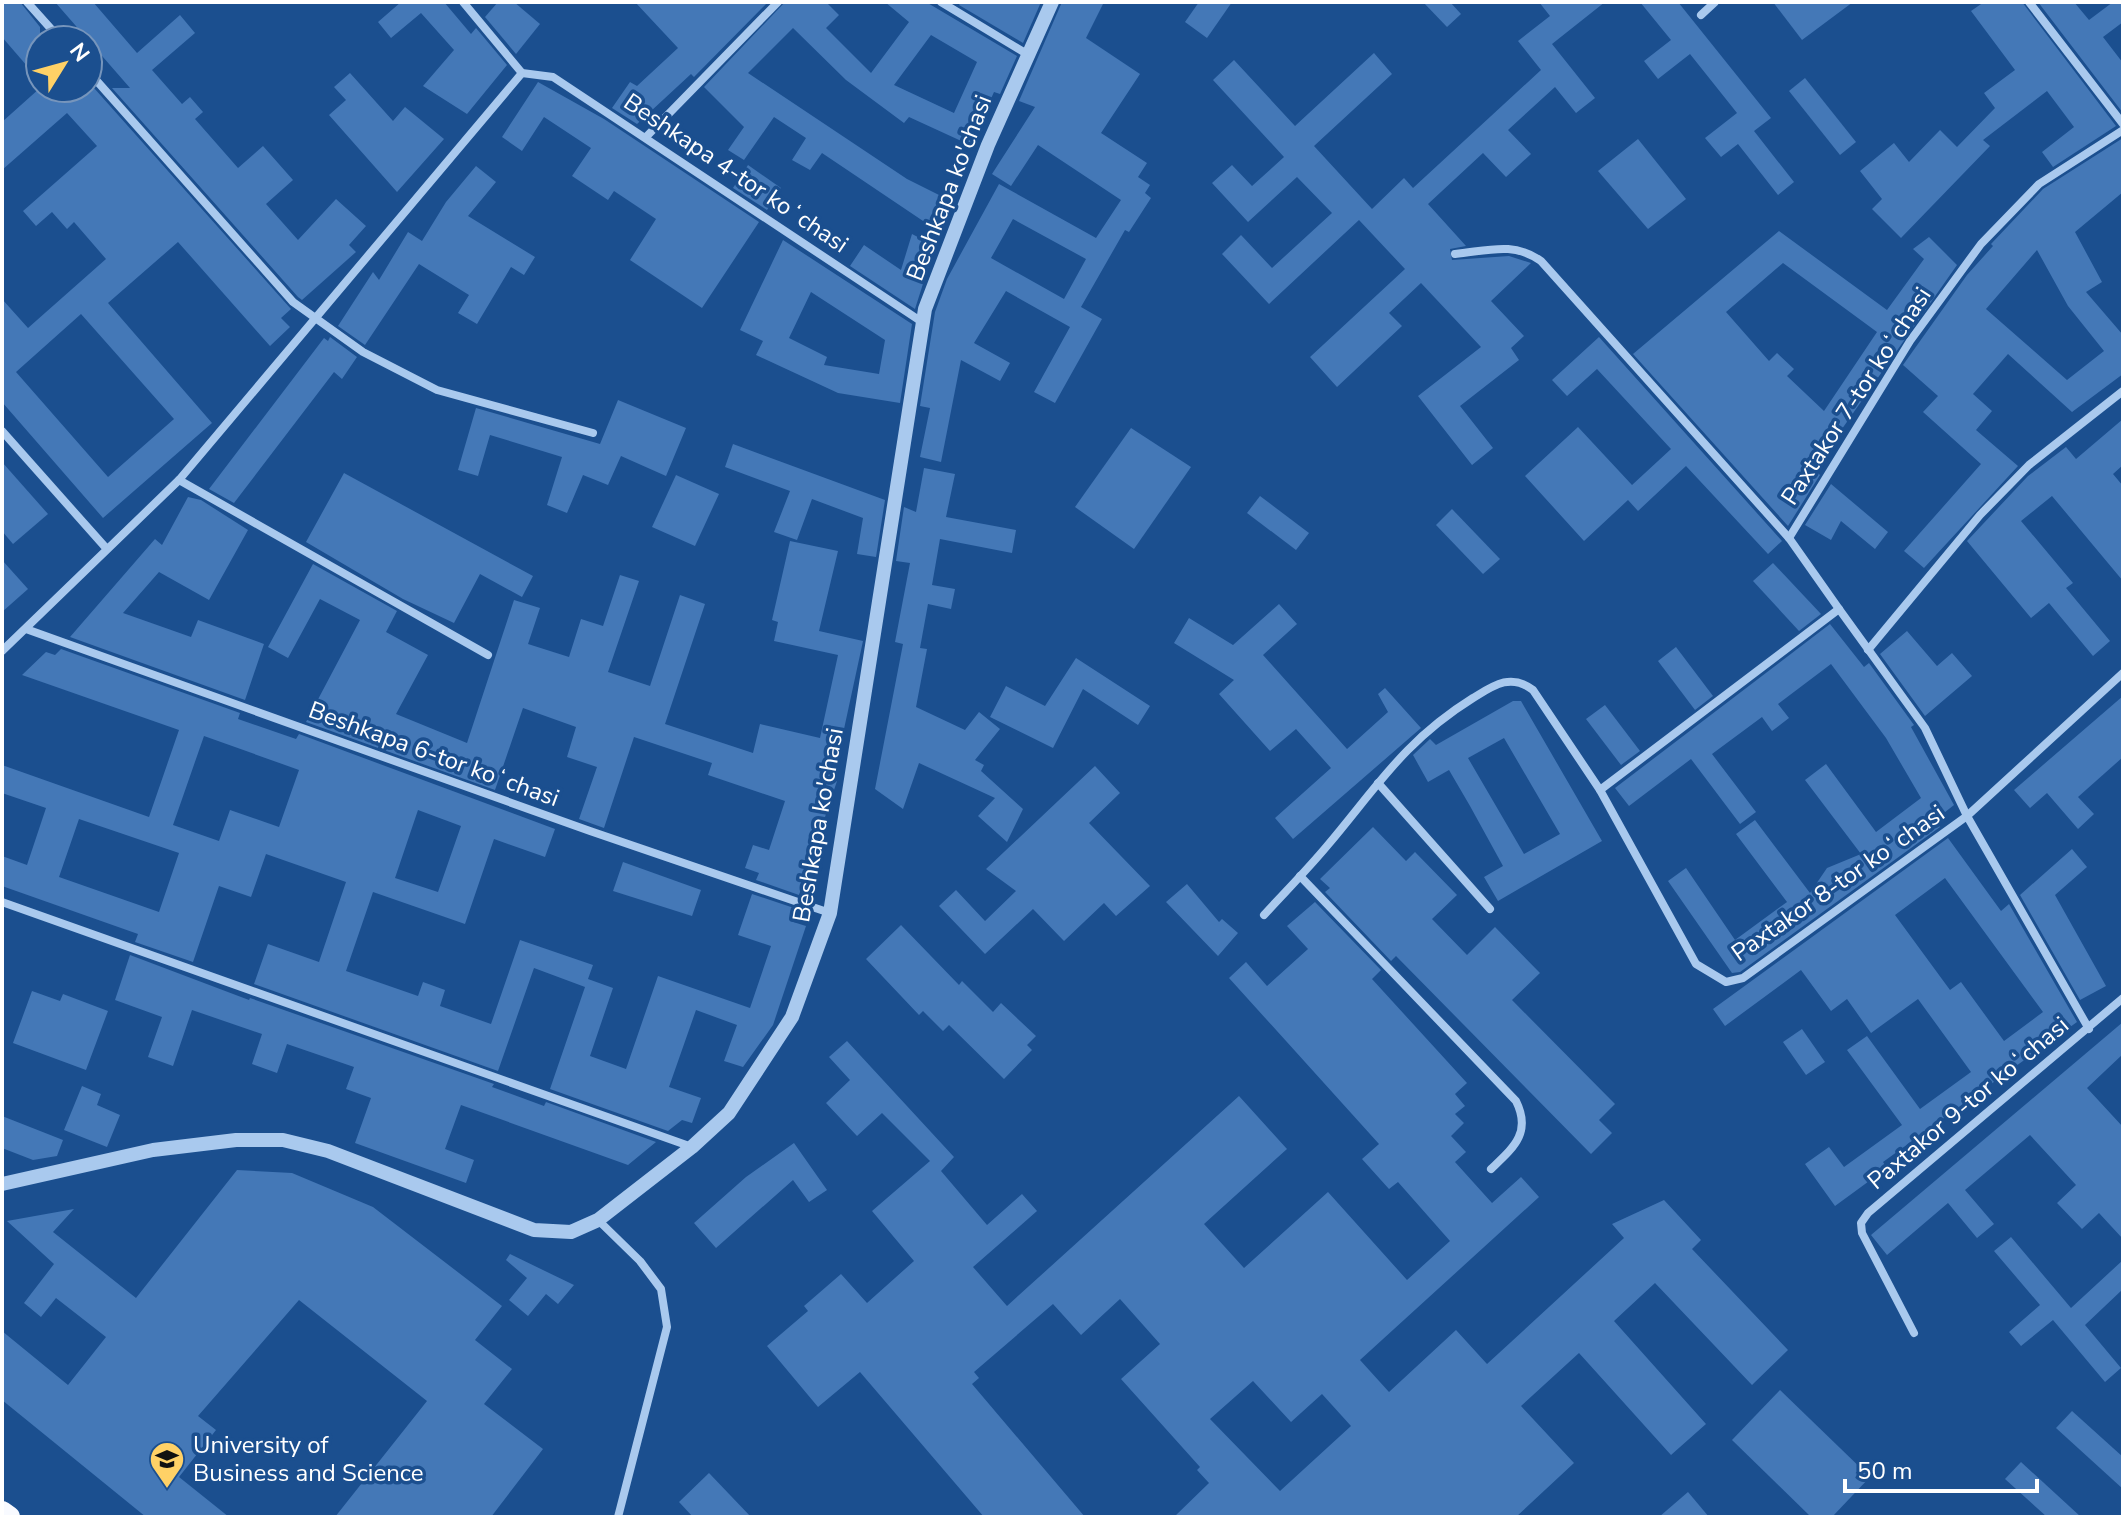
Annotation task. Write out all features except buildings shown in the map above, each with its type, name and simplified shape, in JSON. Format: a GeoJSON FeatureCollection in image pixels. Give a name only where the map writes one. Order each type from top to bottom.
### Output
{"type":"FeatureCollection","features":[{"type":"Feature","properties":{"kind":"highway"},"geometry":{"type":"LineString","coordinates":[[2,1512],[9,1517]]}},
{"type":"Feature","properties":{"kind":"street"},"geometry":{"type":"LineString","coordinates":[[27,2],[47,24]]}},
{"type":"Feature","properties":{"kind":"street"},"geometry":{"type":"LineString","coordinates":[[2,651],[179,480],[522,73],[463,2]]}},
{"type":"Feature","properties":{"kind":"street"},"geometry":{"type":"LineString","coordinates":[[647,136],[778,2]]}},
{"type":"Feature","properties":{"kind":"street"},"geometry":{"type":"LineString","coordinates":[[941,2],[1027,54]]}},
{"type":"Feature","properties":{"kind":"street","name":"Beshkapa ko'chasi"},"geometry":{"type":"LineString","coordinates":[[2,1184],[153,1150],[236,1140],[283,1140],[328,1151],[534,1230],[571,1232],[598,1220],[692,1147],[729,1113],[792,1017],[830,913],[922,322],[959,219],[1027,54],[1052,2]]}},
{"type":"Feature","properties":{"kind":"street"},"geometry":{"type":"LineString","coordinates":[[1701,15],[1715,2]]}},
{"type":"Feature","properties":{"kind":"street","name":"Paxtakor 7-tor koʻchasi"},"geometry":{"type":"LineString","coordinates":[[1455,254],[1517,249],[1525,250],[1541,261],[1789,538],[1910,341],[1981,244],[2039,184],[2123,127],[2029,2]]}},
{"type":"Feature","properties":{"kind":"street","name":"Beshkapa 4-tor koʻchasi"},"geometry":{"type":"LineString","coordinates":[[522,73],[553,77],[647,136],[922,322]]}},
{"type":"Feature","properties":{"kind":"street"},"geometry":{"type":"LineString","coordinates":[[104,89],[293,302],[363,352],[437,390],[593,433]]}},
{"type":"Feature","properties":{"kind":"street"},"geometry":{"type":"LineString","coordinates":[[1868,650],[1980,515],[2029,465],[2123,391]]}},
{"type":"Feature","properties":{"kind":"street"},"geometry":{"type":"LineString","coordinates":[[2,431],[106,548]]}},
{"type":"Feature","properties":{"kind":"street"},"geometry":{"type":"LineString","coordinates":[[179,480],[488,655]]}},
{"type":"Feature","properties":{"kind":"street","name":"Paxtakor 8-tor koʻchasi"},"geometry":{"type":"LineString","coordinates":[[1789,538],[1925,728],[1967,816]]}},
{"type":"Feature","properties":{"kind":"street"},"geometry":{"type":"LineString","coordinates":[[1600,790],[1839,609]]}},
{"type":"Feature","properties":{"kind":"street","name":"Beshkapa 6-tor koʻchasi"},"geometry":{"type":"LineString","coordinates":[[26,629],[590,831],[830,913]]}},
{"type":"Feature","properties":{"kind":"street","name":"Paxtakor 8-tor koʻchasi"},"geometry":{"type":"LineString","coordinates":[[1264,915],[1402,752],[1438,720],[1494,685],[1511,679],[1523,682],[1533,690],[1600,790],[1696,964],[1726,982],[1743,978],[1967,816],[2123,673]]}},
{"type":"Feature","properties":{"kind":"street"},"geometry":{"type":"LineString","coordinates":[[1378,783],[1490,909]]}},
{"type":"Feature","properties":{"kind":"street"},"geometry":{"type":"LineString","coordinates":[[1967,816],[2089,1029]]}},
{"type":"Feature","properties":{"kind":"street"},"geometry":{"type":"LineString","coordinates":[[1300,876],[1516,1101],[1523,1119],[1518,1143],[1491,1169]]}},
{"type":"Feature","properties":{"kind":"street"},"geometry":{"type":"LineString","coordinates":[[2,902],[692,1147]]}},
{"type":"Feature","properties":{"kind":"street","name":"Paxtakor 9-tor koʻchasi"},"geometry":{"type":"LineString","coordinates":[[1914,1333],[1862,1233],[1861,1223],[1868,1213],[2123,998]]}},
{"type":"Feature","properties":{"kind":"street"},"geometry":{"type":"LineString","coordinates":[[598,1220],[640,1261],[661,1289],[667,1327],[618,1517]]}},
{"type":"Feature","properties":{"kind":"place","name":"University of Business and Science"},"geometry":{"type":"Point","coordinates":[167,1490]}}]}
